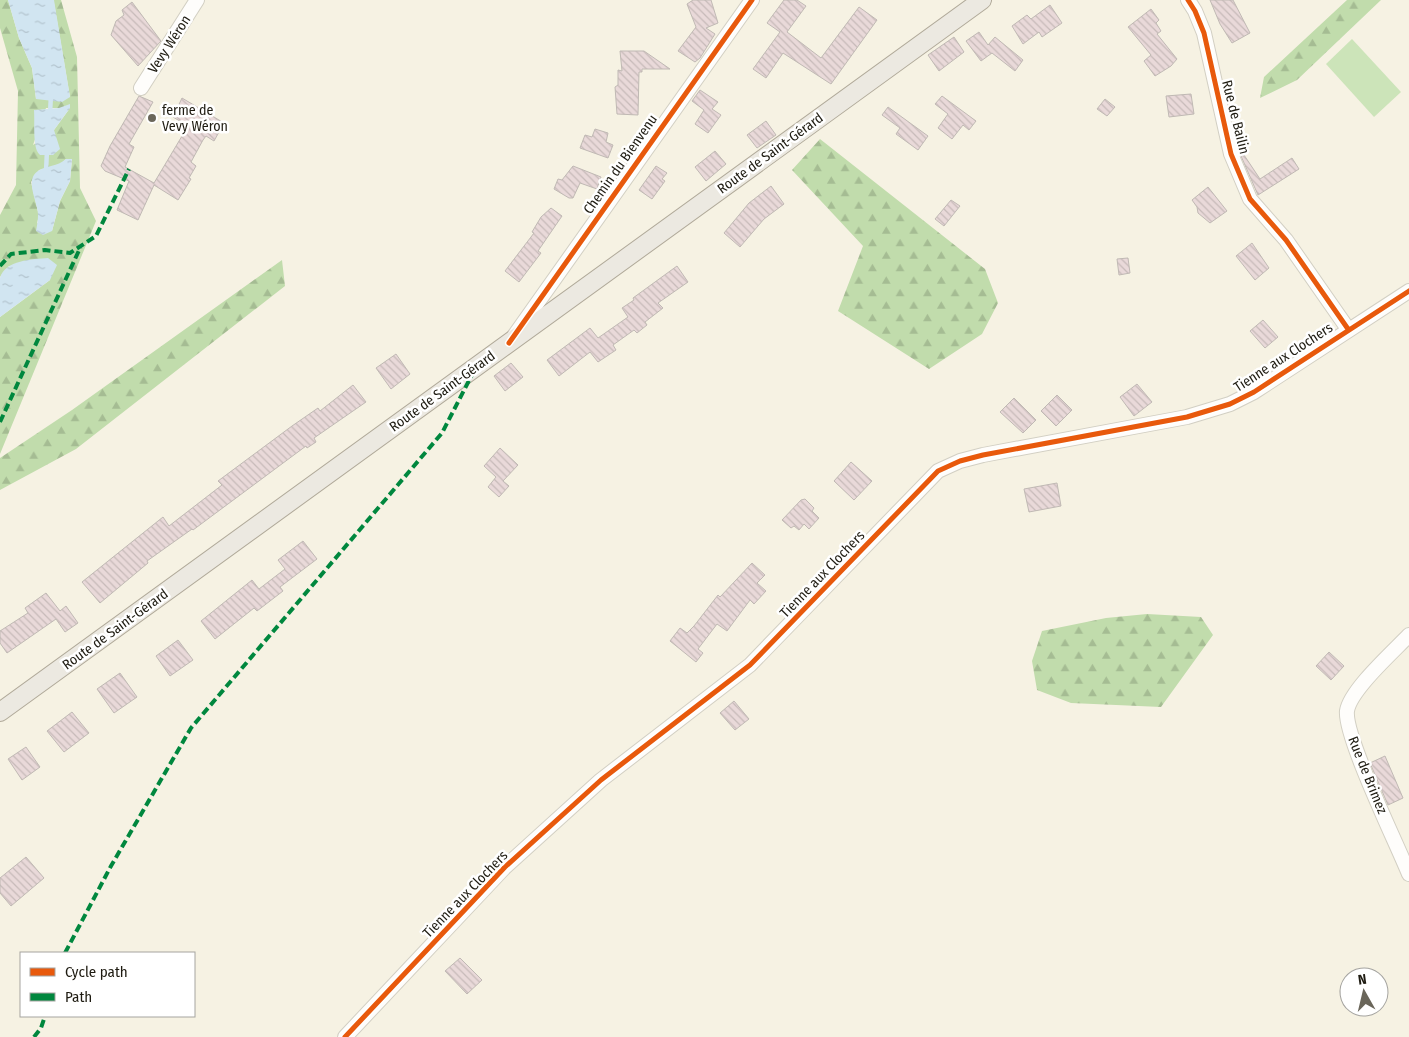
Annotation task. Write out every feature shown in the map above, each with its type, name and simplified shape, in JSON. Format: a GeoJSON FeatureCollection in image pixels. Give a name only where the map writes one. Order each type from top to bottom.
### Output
{"type":"FeatureCollection","features":[{"type":"Feature","properties":{"kind":"main road","name":"Route de Saint-Gérard"},"geometry":{"type":"LineString","coordinates":[[0,712],[982,0]]}},
{"type":"Feature","properties":{"kind":"street","name":"Vevy Wéron"},"geometry":{"type":"LineString","coordinates":[[141,88],[197,0]]}},
{"type":"Feature","properties":{"kind":"street","name":"Chemin du Bienvenu"},"geometry":{"type":"LineString","coordinates":[[509,343],[752,0]]}},
{"type":"Feature","properties":{"kind":"street","name":"Rue de Bailin"},"geometry":{"type":"LineString","coordinates":[[1188,0],[1204,33],[1231,154],[1250,199],[1286,240],[1348,329]]}},
{"type":"Feature","properties":{"kind":"street","name":"Tienne aux Clochers"},"geometry":{"type":"LineString","coordinates":[[345,1037],[504,867],[601,780],[750,665],[938,471],[960,461],[983,455],[1188,417],[1230,404],[1254,392],[1409,291]]}},
{"type":"Feature","properties":{"kind":"street","name":"Rue de Brimez"},"geometry":{"type":"LineString","coordinates":[[1409,635],[1360,687],[1347,711],[1351,736],[1409,874]]}},
{"type":"Feature","properties":{"kind":"green space"},"geometry":{"type":"Polygon","coordinates":[[[0,0],[8,0],[19,38],[32,68],[36,99],[70,97],[54,3],[54,0],[61,0],[77,57],[80,188],[96,221],[0,454],[0,317],[50,280],[9,266],[0,277],[0,215],[16,185],[18,91],[0,28],[0,0]],[[46,108],[33,145],[54,130],[70,108],[46,108]],[[66,159],[60,165],[39,170],[31,182],[39,216],[37,223],[52,231],[60,201],[70,181],[72,159],[66,159]]]}},
{"type":"Feature","properties":{"kind":"green space"},"geometry":{"type":"Polygon","coordinates":[[[1347,0],[1381,0],[1297,80],[1260,98],[1264,77],[1347,0]]]}},
{"type":"Feature","properties":{"kind":"green space"},"geometry":{"type":"Polygon","coordinates":[[[1352,39],[1401,92],[1374,117],[1326,64],[1352,39]]]}},
{"type":"Feature","properties":{"kind":"green space"},"geometry":{"type":"Polygon","coordinates":[[[820,139],[985,269],[998,303],[982,334],[929,369],[838,311],[863,246],[792,170],[820,139]]]}},
{"type":"Feature","properties":{"kind":"green space"},"geometry":{"type":"Polygon","coordinates":[[[282,260],[285,286],[76,449],[0,490],[0,458],[72,410],[282,260]]]}},
{"type":"Feature","properties":{"kind":"green space"},"geometry":{"type":"Polygon","coordinates":[[[1147,614],[1201,617],[1213,635],[1161,707],[1071,703],[1037,690],[1032,661],[1042,631],[1106,618],[1147,614]]]}},
{"type":"Feature","properties":{"kind":"water"},"geometry":{"type":"Polygon","coordinates":[[[8,0],[54,0],[70,97],[62,102],[36,99],[32,68],[19,38],[8,0]]]}},
{"type":"Feature","properties":{"kind":"water"},"geometry":{"type":"Polygon","coordinates":[[[70,104],[70,108],[54,130],[60,149],[53,155],[40,155],[37,152],[35,142],[34,110],[59,108],[70,104]]]}},
{"type":"Feature","properties":{"kind":"water"},"geometry":{"type":"Polygon","coordinates":[[[66,159],[72,159],[70,181],[60,201],[52,231],[43,235],[36,231],[38,215],[32,180],[38,171],[66,159]]]}},
{"type":"Feature","properties":{"kind":"water"},"geometry":{"type":"Polygon","coordinates":[[[48,258],[57,265],[50,280],[0,317],[0,278],[3,272],[13,264],[48,258]]]}},
{"type":"Feature","properties":{"kind":"building"},"geometry":{"type":"Polygon","coordinates":[[[693,0],[711,0],[718,23],[706,28],[715,34],[700,58],[695,62],[678,51],[696,27],[687,4],[693,0]]]}},
{"type":"Feature","properties":{"kind":"building"},"geometry":{"type":"Polygon","coordinates":[[[784,0],[797,0],[806,6],[787,32],[821,58],[859,7],[877,20],[831,84],[783,53],[766,78],[753,69],[780,32],[767,23],[784,0]]]}},
{"type":"Feature","properties":{"kind":"building"},"geometry":{"type":"Polygon","coordinates":[[[1210,0],[1233,0],[1250,33],[1232,43],[1220,24],[1210,0]]]}},
{"type":"Feature","properties":{"kind":"building"},"geometry":{"type":"Polygon","coordinates":[[[132,2],[161,41],[138,66],[111,35],[116,21],[124,15],[122,10],[132,2]]]}},
{"type":"Feature","properties":{"kind":"building"},"geometry":{"type":"Polygon","coordinates":[[[1050,5],[1062,23],[1042,37],[1039,32],[1023,44],[1012,26],[1027,15],[1031,19],[1050,5]]]}},
{"type":"Feature","properties":{"kind":"building"},"geometry":{"type":"Polygon","coordinates":[[[1151,9],[1159,20],[1156,23],[1161,31],[1157,34],[1177,59],[1171,66],[1155,76],[1144,61],[1151,55],[1128,27],[1151,9]]]}},
{"type":"Feature","properties":{"kind":"building"},"geometry":{"type":"Polygon","coordinates":[[[979,32],[988,45],[995,37],[1023,60],[1015,71],[992,53],[981,61],[966,41],[979,32]]]}},
{"type":"Feature","properties":{"kind":"building"},"geometry":{"type":"Polygon","coordinates":[[[954,37],[964,52],[939,71],[928,55],[954,37]]]}},
{"type":"Feature","properties":{"kind":"building"},"geometry":{"type":"Polygon","coordinates":[[[620,51],[644,51],[670,69],[642,69],[642,72],[639,72],[638,115],[617,114],[615,87],[618,85],[618,70],[622,71],[620,51]]]}},
{"type":"Feature","properties":{"kind":"building"},"geometry":{"type":"Polygon","coordinates":[[[700,90],[718,102],[712,109],[721,115],[708,133],[695,124],[704,110],[692,101],[700,90]]]}},
{"type":"Feature","properties":{"kind":"building"},"geometry":{"type":"Polygon","coordinates":[[[1191,94],[1194,114],[1169,117],[1166,96],[1191,94]]]}},
{"type":"Feature","properties":{"kind":"building"},"geometry":{"type":"Polygon","coordinates":[[[139,96],[153,102],[129,144],[134,147],[125,167],[154,183],[188,126],[173,117],[182,98],[224,123],[214,141],[206,136],[203,140],[191,162],[196,166],[189,178],[191,179],[178,200],[154,185],[138,220],[117,210],[129,181],[105,171],[101,166],[110,146],[139,96]]]}},
{"type":"Feature","properties":{"kind":"building"},"geometry":{"type":"Polygon","coordinates":[[[942,96],[976,121],[969,130],[963,125],[952,139],[938,128],[948,114],[935,104],[942,96]]]}},
{"type":"Feature","properties":{"kind":"building"},"geometry":{"type":"Polygon","coordinates":[[[1105,99],[1115,107],[1107,116],[1097,109],[1105,99]]]}},
{"type":"Feature","properties":{"kind":"building"},"geometry":{"type":"Polygon","coordinates":[[[888,107],[928,136],[918,150],[896,134],[900,128],[882,115],[888,107]]]}},
{"type":"Feature","properties":{"kind":"building"},"geometry":{"type":"Polygon","coordinates":[[[766,121],[776,135],[757,148],[747,135],[766,121]]]}},
{"type":"Feature","properties":{"kind":"building"},"geometry":{"type":"Polygon","coordinates":[[[595,129],[608,133],[606,142],[613,145],[608,158],[580,148],[585,135],[592,137],[595,129]]]}},
{"type":"Feature","properties":{"kind":"building"},"geometry":{"type":"Polygon","coordinates":[[[715,151],[726,164],[706,181],[695,167],[715,151]]]}},
{"type":"Feature","properties":{"kind":"building"},"geometry":{"type":"Polygon","coordinates":[[[1244,155],[1260,179],[1292,158],[1299,169],[1258,195],[1241,156],[1244,155]]]}},
{"type":"Feature","properties":{"kind":"building"},"geometry":{"type":"Polygon","coordinates":[[[573,166],[601,177],[597,189],[580,183],[573,198],[569,198],[554,189],[558,179],[562,180],[573,166]]]}},
{"type":"Feature","properties":{"kind":"building"},"geometry":{"type":"Polygon","coordinates":[[[656,166],[667,173],[662,179],[665,181],[652,199],[639,190],[656,166]]]}},
{"type":"Feature","properties":{"kind":"building"},"geometry":{"type":"Polygon","coordinates":[[[771,186],[784,204],[764,219],[740,247],[724,233],[749,203],[771,186]]]}},
{"type":"Feature","properties":{"kind":"building"},"geometry":{"type":"Polygon","coordinates":[[[1208,187],[1227,211],[1210,223],[1198,213],[1197,207],[1192,200],[1208,187]]]}},
{"type":"Feature","properties":{"kind":"building"},"geometry":{"type":"Polygon","coordinates":[[[951,200],[960,206],[944,226],[935,219],[951,200]]]}},
{"type":"Feature","properties":{"kind":"building"},"geometry":{"type":"Polygon","coordinates":[[[551,208],[562,216],[538,251],[541,253],[519,282],[505,271],[534,233],[532,232],[541,217],[551,208]]]}},
{"type":"Feature","properties":{"kind":"building"},"geometry":{"type":"Polygon","coordinates":[[[1252,243],[1269,268],[1255,280],[1236,256],[1252,243]]]}},
{"type":"Feature","properties":{"kind":"building"},"geometry":{"type":"Polygon","coordinates":[[[1128,258],[1130,273],[1119,275],[1117,259],[1128,258]]]}},
{"type":"Feature","properties":{"kind":"building"},"geometry":{"type":"Polygon","coordinates":[[[677,266],[688,282],[658,303],[663,308],[645,322],[647,325],[637,333],[634,330],[613,345],[616,350],[598,362],[590,352],[559,376],[547,360],[590,328],[598,338],[628,317],[622,308],[677,266]]]}},
{"type":"Feature","properties":{"kind":"building"},"geometry":{"type":"Polygon","coordinates":[[[1263,320],[1278,337],[1265,348],[1250,331],[1263,320]]]}},
{"type":"Feature","properties":{"kind":"building"},"geometry":{"type":"Polygon","coordinates":[[[396,354],[410,374],[391,389],[376,368],[396,354]]]}},
{"type":"Feature","properties":{"kind":"building"},"geometry":{"type":"Polygon","coordinates":[[[511,363],[523,377],[505,391],[494,376],[511,363]]]}},
{"type":"Feature","properties":{"kind":"building"},"geometry":{"type":"Polygon","coordinates":[[[1137,384],[1152,402],[1134,416],[1120,397],[1137,384]]]}},
{"type":"Feature","properties":{"kind":"building"},"geometry":{"type":"Polygon","coordinates":[[[353,385],[366,402],[314,438],[316,442],[307,448],[306,446],[193,530],[147,561],[148,563],[100,603],[82,582],[163,517],[169,526],[222,485],[218,481],[318,408],[320,411],[353,385]]]}},
{"type":"Feature","properties":{"kind":"building"},"geometry":{"type":"Polygon","coordinates":[[[1057,395],[1072,410],[1056,426],[1041,411],[1057,395]]]}},
{"type":"Feature","properties":{"kind":"building"},"geometry":{"type":"Polygon","coordinates":[[[1014,398],[1036,420],[1023,433],[1000,412],[1014,398]]]}},
{"type":"Feature","properties":{"kind":"building"},"geometry":{"type":"Polygon","coordinates":[[[500,448],[518,465],[503,481],[509,486],[499,497],[488,487],[496,477],[484,466],[500,448]]]}},
{"type":"Feature","properties":{"kind":"building"},"geometry":{"type":"Polygon","coordinates":[[[851,462],[872,481],[854,500],[834,481],[851,462]]]}},
{"type":"Feature","properties":{"kind":"building"},"geometry":{"type":"Polygon","coordinates":[[[1057,483],[1061,506],[1029,512],[1024,489],[1057,483]]]}},
{"type":"Feature","properties":{"kind":"building"},"geometry":{"type":"Polygon","coordinates":[[[805,499],[814,508],[812,511],[819,518],[809,529],[804,524],[799,530],[794,526],[791,528],[782,520],[801,500],[805,499]]]}},
{"type":"Feature","properties":{"kind":"building"},"geometry":{"type":"Polygon","coordinates":[[[303,541],[317,559],[280,587],[283,591],[257,611],[254,608],[215,639],[201,621],[252,580],[259,589],[285,569],[278,560],[303,541]]]}},
{"type":"Feature","properties":{"kind":"building"},"geometry":{"type":"Polygon","coordinates":[[[752,563],[765,575],[757,583],[766,591],[754,604],[750,600],[727,631],[717,624],[698,649],[703,653],[696,662],[670,641],[680,628],[687,633],[718,595],[720,597],[752,563]]]}},
{"type":"Feature","properties":{"kind":"building"},"geometry":{"type":"Polygon","coordinates":[[[46,593],[60,611],[66,606],[78,623],[65,632],[56,619],[7,653],[0,643],[0,631],[28,613],[25,608],[46,593]]]}},
{"type":"Feature","properties":{"kind":"building"},"geometry":{"type":"Polygon","coordinates":[[[178,640],[193,660],[170,676],[156,656],[178,640]]]}},
{"type":"Feature","properties":{"kind":"building"},"geometry":{"type":"Polygon","coordinates":[[[1329,652],[1344,666],[1331,680],[1316,666],[1329,652]]]}},
{"type":"Feature","properties":{"kind":"building"},"geometry":{"type":"Polygon","coordinates":[[[120,673],[137,697],[114,713],[97,689],[120,673]]]}},
{"type":"Feature","properties":{"kind":"building"},"geometry":{"type":"Polygon","coordinates":[[[734,701],[749,719],[735,730],[720,713],[734,701]]]}},
{"type":"Feature","properties":{"kind":"building"},"geometry":{"type":"Polygon","coordinates":[[[72,712],[89,733],[64,752],[47,731],[72,712]]]}},
{"type":"Feature","properties":{"kind":"building"},"geometry":{"type":"Polygon","coordinates":[[[26,747],[40,767],[22,780],[8,759],[26,747]]]}},
{"type":"Feature","properties":{"kind":"building"},"geometry":{"type":"Polygon","coordinates":[[[1385,756],[1403,798],[1388,805],[1370,763],[1385,756]]]}},
{"type":"Feature","properties":{"kind":"building"},"geometry":{"type":"Polygon","coordinates":[[[26,857],[44,878],[11,906],[0,893],[0,878],[26,857]]]}},
{"type":"Feature","properties":{"kind":"building"},"geometry":{"type":"Polygon","coordinates":[[[460,958],[482,980],[467,994],[445,971],[460,958]]]}},
{"type":"Feature","properties":{"kind":"waterway"},"geometry":{"type":"LineString","coordinates":[[50,113],[51,95]]}},
{"type":"Feature","properties":{"kind":"waterway"},"geometry":{"type":"LineString","coordinates":[[46,172],[47,150]]}},
{"type":"Feature","properties":{"kind":"marked path"},"geometry":{"type":"LineString","coordinates":[[0,266],[11,254],[45,250],[70,253],[96,236],[129,169]]}},
{"type":"Feature","properties":{"kind":"marked path"},"geometry":{"type":"LineString","coordinates":[[0,422],[81,246]]}},
{"type":"Feature","properties":{"kind":"marked path"},"geometry":{"type":"LineString","coordinates":[[66,952],[111,866],[191,728],[442,433],[476,367]]}},
{"type":"Feature","properties":{"kind":"marked path"},"geometry":{"type":"LineString","coordinates":[[34,1037],[41,1028],[45,1017]]}},
{"type":"Feature","properties":{"kind":"cycle path"},"geometry":{"type":"LineString","coordinates":[[509,343],[752,0]]}},
{"type":"Feature","properties":{"kind":"cycle path"},"geometry":{"type":"LineString","coordinates":[[1188,0],[1204,33],[1231,154],[1250,199],[1286,240],[1348,329]]}},
{"type":"Feature","properties":{"kind":"cycle path"},"geometry":{"type":"LineString","coordinates":[[345,1037],[505,867],[601,780],[750,665],[938,471],[960,461],[983,455],[1187,417],[1230,404],[1254,392],[1409,291]]}},
{"type":"Feature","properties":{"kind":"place","name":"ferme de Vevy Wéron"},"geometry":{"type":"Point","coordinates":[152,118]}}]}
